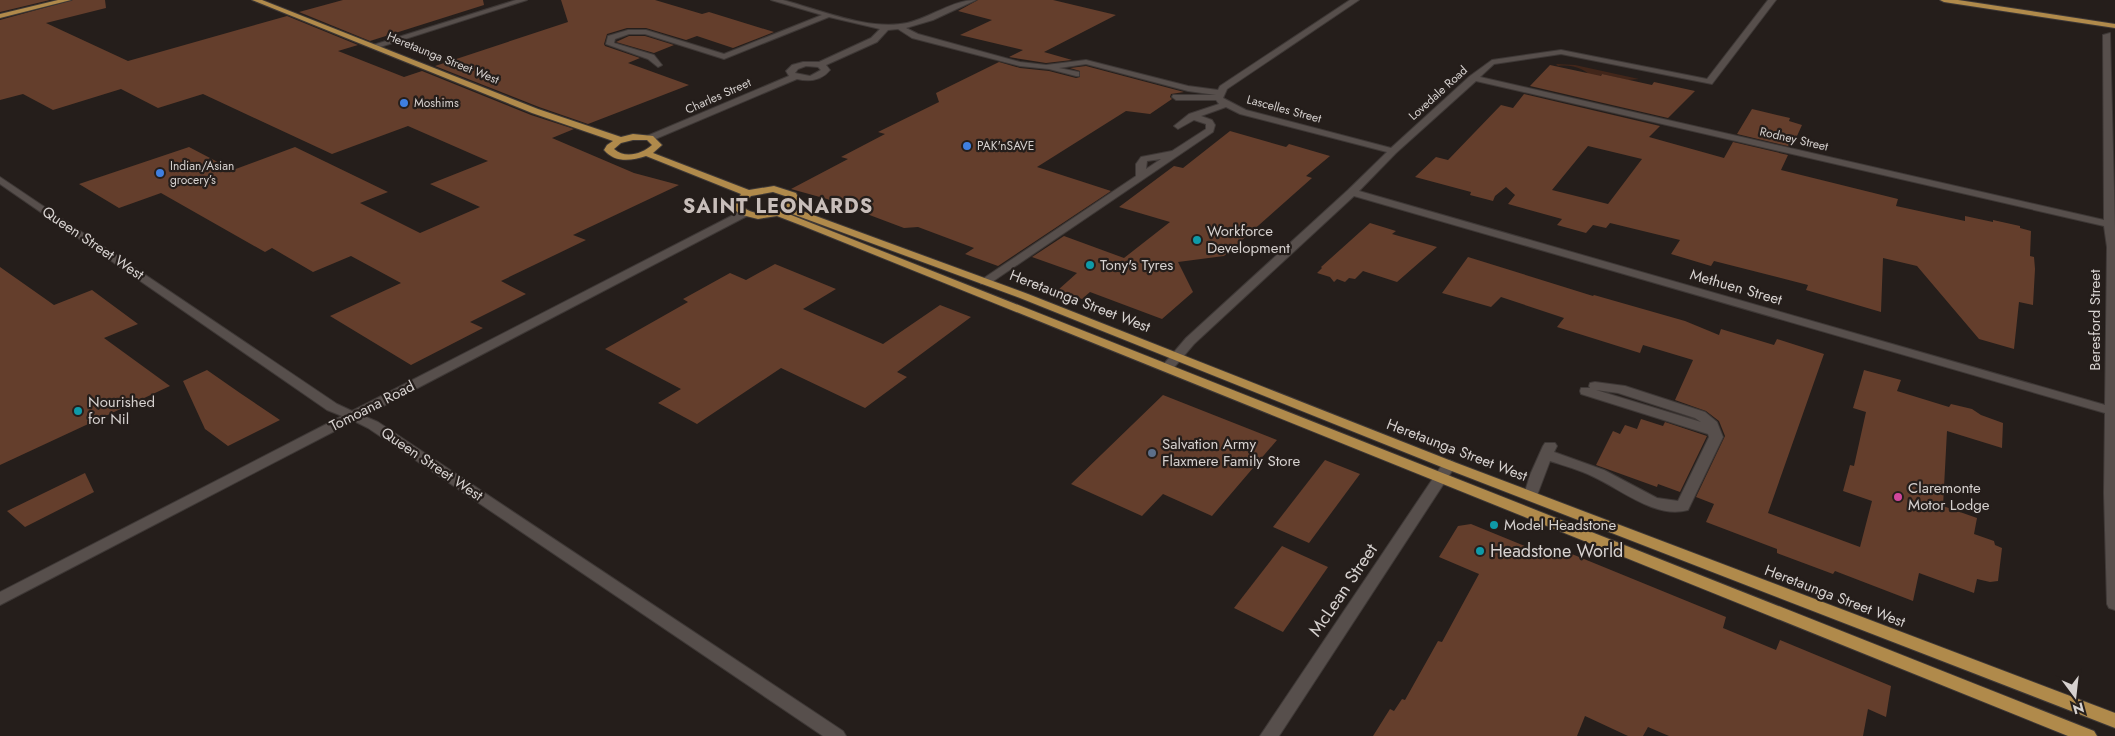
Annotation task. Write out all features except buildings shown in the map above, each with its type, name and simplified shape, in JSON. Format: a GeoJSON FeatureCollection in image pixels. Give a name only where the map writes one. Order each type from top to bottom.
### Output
{"type":"FeatureCollection","features":[{"type":"Feature","properties":{"kind":"main road"},"geometry":{"type":"LineString","coordinates":[[0,11],[45,0]]}},
{"type":"Feature","properties":{"kind":"main road"},"geometry":{"type":"LineString","coordinates":[[0,16],[67,0]]}},
{"type":"Feature","properties":{"kind":"main road","name":"Heretaunga Street West"},"geometry":{"type":"LineString","coordinates":[[256,0],[535,111],[620,140]]}},
{"type":"Feature","properties":{"kind":"main road"},"geometry":{"type":"LineString","coordinates":[[1944,0],[2115,26]]}},
{"type":"Feature","properties":{"kind":"main road"},"geometry":{"type":"LineString","coordinates":[[633,137],[650,138],[657,145],[645,153],[628,156],[611,153],[610,147],[620,140],[633,137]]}},
{"type":"Feature","properties":{"kind":"main road"},"geometry":{"type":"LineString","coordinates":[[645,153],[748,193]]}},
{"type":"Feature","properties":{"kind":"main road"},"geometry":{"type":"LineString","coordinates":[[769,189],[785,191],[792,195],[794,200],[782,211],[760,215],[745,213],[738,209],[737,203],[748,193],[769,189]]}},
{"type":"Feature","properties":{"kind":"main road","name":"Heretaunga Street West"},"geometry":{"type":"LineString","coordinates":[[782,211],[910,252],[1177,356],[1445,471],[2088,736]]}},
{"type":"Feature","properties":{"kind":"main road","name":"Heretaunga Street West"},"geometry":{"type":"LineString","coordinates":[[782,211],[808,224],[1167,368],[1445,471],[1531,495],[2115,721]]}},
{"type":"Feature","properties":{"kind":"street"},"geometry":{"type":"LineString","coordinates":[[374,46],[523,0]]}},
{"type":"Feature","properties":{"kind":"street"},"geometry":{"type":"LineString","coordinates":[[775,0],[870,26],[886,28],[901,28],[916,24],[972,0]]}},
{"type":"Feature","properties":{"kind":"street","name":"Lascelles Street"},"geometry":{"type":"LineString","coordinates":[[1355,0],[1222,88],[1222,99],[1243,112],[1392,151]]}},
{"type":"Feature","properties":{"kind":"street","name":"Lovedale Road"},"geometry":{"type":"LineString","coordinates":[[1167,368],[1190,341],[1245,288],[1352,192],[1392,151],[1492,62],[1561,52],[1709,82],[1772,0]]}},
{"type":"Feature","properties":{"kind":"street"},"geometry":{"type":"LineString","coordinates":[[658,65],[651,58],[610,44],[611,38],[628,32],[646,32],[724,58],[829,15]]}},
{"type":"Feature","properties":{"kind":"street"},"geometry":{"type":"LineString","coordinates":[[820,65],[826,70],[820,75],[805,78],[795,77],[790,72],[798,66],[820,65],[874,40],[886,28]]}},
{"type":"Feature","properties":{"kind":"street"},"geometry":{"type":"LineString","coordinates":[[901,28],[915,36],[1011,62],[1076,74]]}},
{"type":"Feature","properties":{"kind":"street","name":"Beresford Street"},"geometry":{"type":"LineString","coordinates":[[2107,36],[2109,224],[2112,247],[2111,493],[2115,604]]}},
{"type":"Feature","properties":{"kind":"street"},"geometry":{"type":"LineString","coordinates":[[1046,68],[1086,62],[1188,88],[1222,99]]}},
{"type":"Feature","properties":{"kind":"street","name":"Charles Street"},"geometry":{"type":"LineString","coordinates":[[650,138],[795,77]]}},
{"type":"Feature","properties":{"kind":"street","name":"Rodney Street"},"geometry":{"type":"LineString","coordinates":[[1473,78],[2109,224]]}},
{"type":"Feature","properties":{"kind":"street"},"geometry":{"type":"LineString","coordinates":[[1176,97],[1222,99]]}},
{"type":"Feature","properties":{"kind":"street"},"geometry":{"type":"LineString","coordinates":[[1178,126],[1222,99]]}},
{"type":"Feature","properties":{"kind":"street"},"geometry":{"type":"LineString","coordinates":[[985,282],[1210,130],[1209,122],[1193,116]]}},
{"type":"Feature","properties":{"kind":"street","name":"Queen Street West"},"geometry":{"type":"LineString","coordinates":[[0,180],[332,407],[374,425],[837,736]]}},
{"type":"Feature","properties":{"kind":"street","name":"Methuen Street"},"geometry":{"type":"LineString","coordinates":[[1352,192],[2112,411]]}},
{"type":"Feature","properties":{"kind":"street","name":"Tomoana Road"},"geometry":{"type":"LineString","coordinates":[[0,599],[745,213]]}},
{"type":"Feature","properties":{"kind":"street"},"geometry":{"type":"LineString","coordinates":[[1531,495],[1537,475],[1549,450],[1605,476],[1642,498],[1668,507],[1683,506],[1716,438],[1712,425],[1700,416],[1620,389],[1590,388]]}},
{"type":"Feature","properties":{"kind":"street","name":"McLean Street"},"geometry":{"type":"LineString","coordinates":[[1269,736],[1445,471]]}},
{"type":"Feature","properties":{"kind":"shaded area"},"geometry":{"type":"Polygon","coordinates":[[[1556,64],[1575,65],[1639,79],[1628,80],[1602,74],[1596,81],[1579,68],[1558,66],[1556,64]]]}},
{"type":"Feature","properties":{"kind":"place","name":"Moshims"},"geometry":{"type":"Point","coordinates":[404,103]}},
{"type":"Feature","properties":{"kind":"place","name":"PAK'nSAVE"},"geometry":{"type":"Point","coordinates":[967,146]}},
{"type":"Feature","properties":{"kind":"place","name":"Indian/Asian grocery’s"},"geometry":{"type":"Point","coordinates":[160,173]}},
{"type":"Feature","properties":{"kind":"place","name":"Workforce Development"},"geometry":{"type":"Point","coordinates":[1197,240]}},
{"type":"Feature","properties":{"kind":"place","name":"Tony's Tyres"},"geometry":{"type":"Point","coordinates":[1090,265]}},
{"type":"Feature","properties":{"kind":"place","name":"Nourished for Nil"},"geometry":{"type":"Point","coordinates":[78,411]}},
{"type":"Feature","properties":{"kind":"place","name":"Salvation Army Flaxmere Family Store"},"geometry":{"type":"Point","coordinates":[1152,453]}},
{"type":"Feature","properties":{"kind":"place","name":"Claremonte Motor Lodge"},"geometry":{"type":"Point","coordinates":[1898,497]}},
{"type":"Feature","properties":{"kind":"place","name":"Model Headstone"},"geometry":{"type":"Point","coordinates":[1494,525]}},
{"type":"Feature","properties":{"kind":"place","name":"Headstone World"},"geometry":{"type":"Point","coordinates":[1480,551]}},
{"type":"Feature","properties":{"kind":"district","name":"SAINT LEONARDS"},"geometry":{"type":"Point","coordinates":[778,206]}}]}
